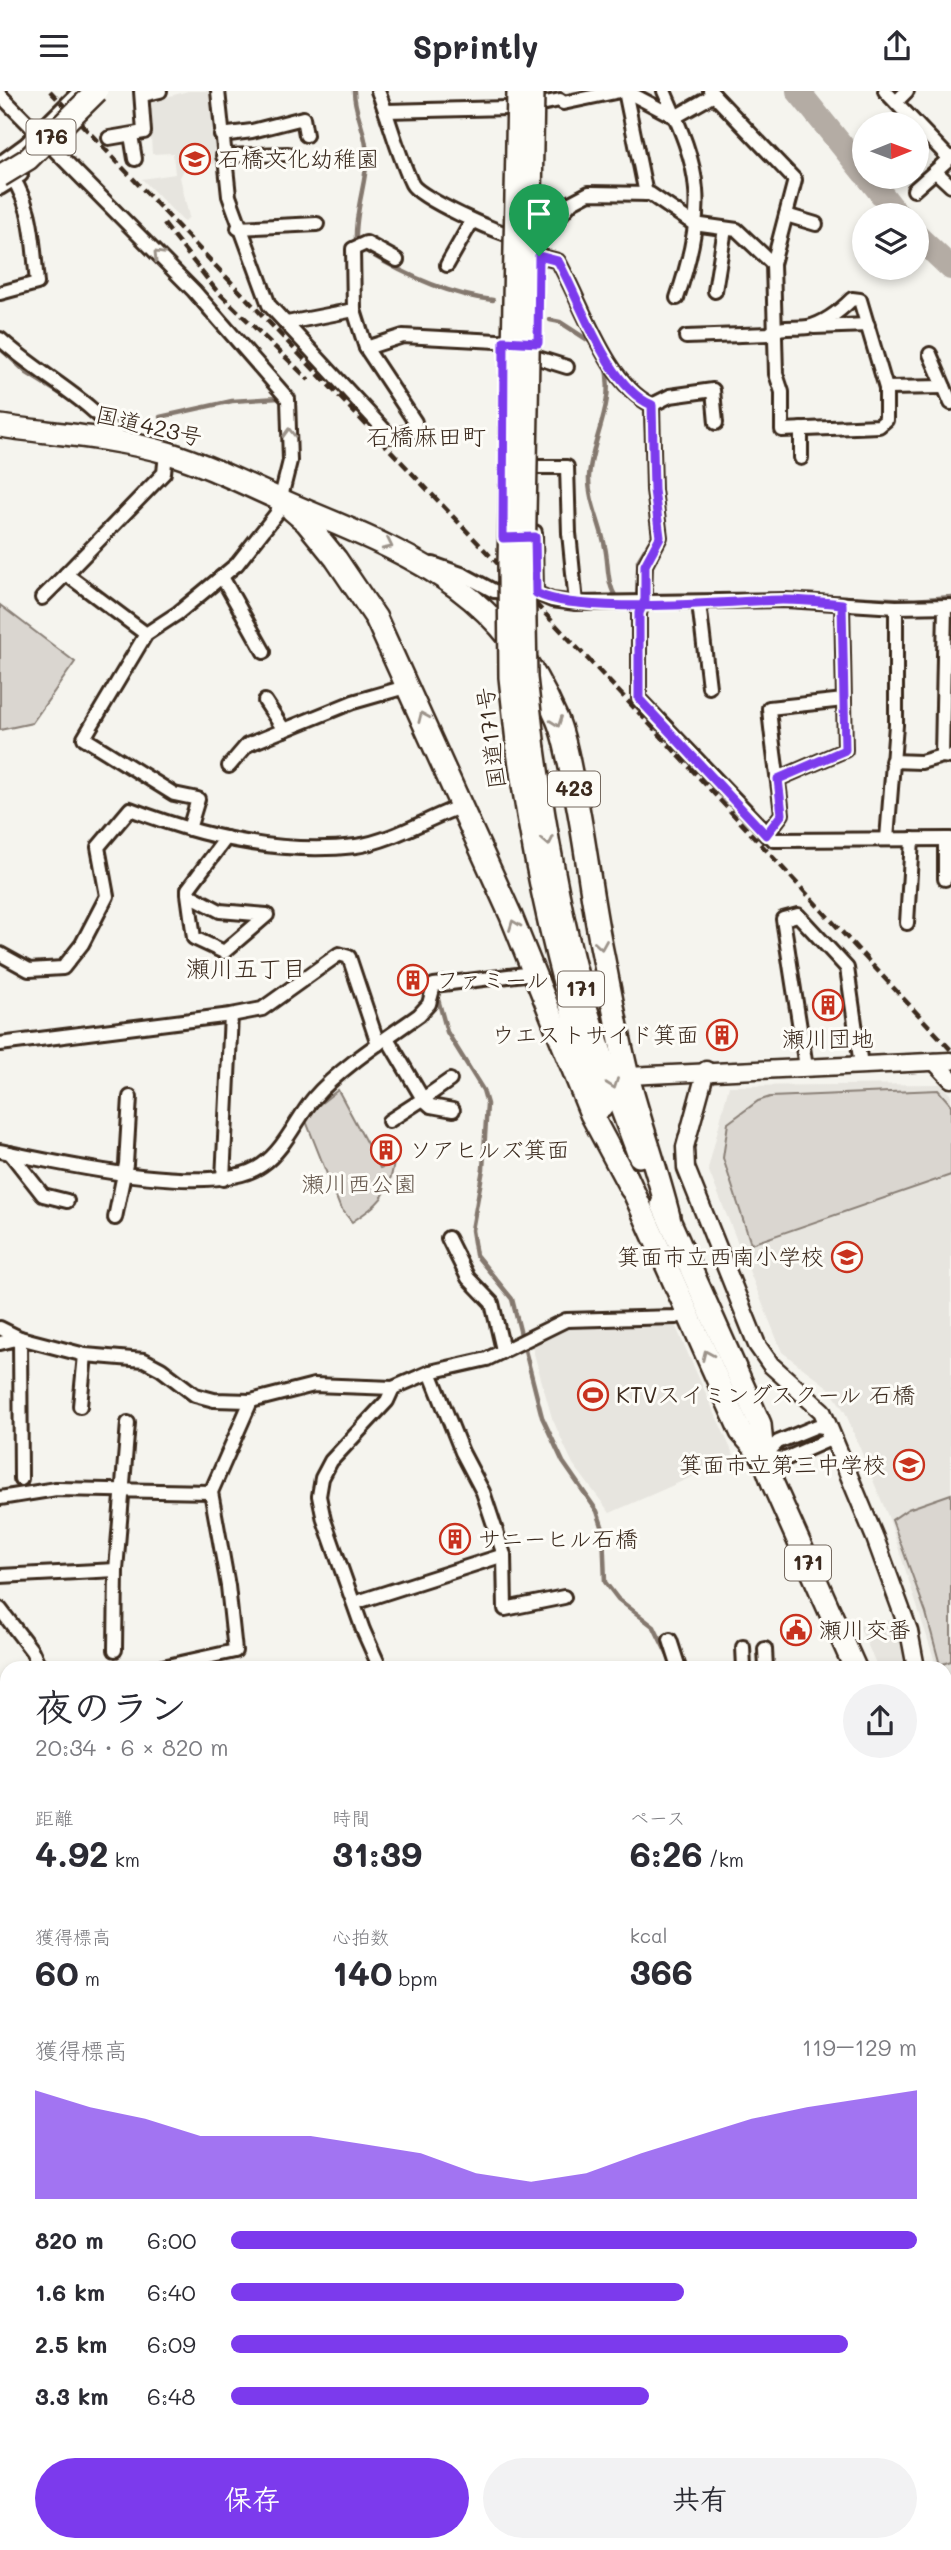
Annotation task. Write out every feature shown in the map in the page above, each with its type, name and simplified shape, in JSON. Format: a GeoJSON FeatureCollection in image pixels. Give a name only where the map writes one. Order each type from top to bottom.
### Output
{"type":"FeatureCollection","features":[{"type":"Feature","properties":{"kind":"highway","name":"176"},"geometry":{"type":"LineString","coordinates":[[4,170],[28,159],[102,93]]}},
{"type":"Feature","properties":{"kind":"highway","name":"国道171号"},"geometry":{"type":"LineString","coordinates":[[539,95],[524,568],[526,750],[550,936],[575,1027],[631,1189],[741,1432],[763,1457],[852,1661]]}},
{"type":"Feature","properties":{"kind":"highway","name":"国道171号"},"geometry":{"type":"LineString","coordinates":[[513,100],[510,677],[574,966],[594,1032],[639,1156],[761,1424],[763,1457]]}},
{"type":"Feature","properties":{"kind":"highway","name":"国道423号"},"geometry":{"type":"LineString","coordinates":[[0,426],[125,444],[166,453],[210,468],[280,500]]}},
{"type":"Feature","properties":{"kind":"highway","name":"423"},"geometry":{"type":"LineString","coordinates":[[280,500],[357,530],[465,584],[495,619],[538,680],[558,722],[585,842],[602,952],[628,1076],[669,1217]]}},
{"type":"Feature","properties":{"kind":"highway","name":"423"},"geometry":{"type":"LineString","coordinates":[[280,500],[306,522],[337,559],[376,618],[462,806],[591,1114],[631,1189]]}},
{"type":"Feature","properties":{"kind":"highway"},"geometry":{"type":"LineString","coordinates":[[337,559],[337,546],[346,534],[357,530]]}},
{"type":"Feature","properties":{"kind":"street"},"geometry":{"type":"LineString","coordinates":[[0,188],[4,170],[80,91]]}},
{"type":"Feature","properties":{"kind":"street"},"geometry":{"type":"LineString","coordinates":[[109,138],[144,132],[142,93],[160,91]]}},
{"type":"Feature","properties":{"kind":"street"},"geometry":{"type":"LineString","coordinates":[[218,91],[229,196],[238,228],[269,305],[390,436],[414,431],[415,422],[366,348],[354,310],[353,249],[366,243],[397,260]]}},
{"type":"Feature","properties":{"kind":"street"},"geometry":{"type":"LineString","coordinates":[[378,91],[414,187],[472,221],[507,236],[540,235],[572,202],[589,193],[646,194],[694,224],[737,230],[773,264]]}},
{"type":"Feature","properties":{"kind":"street"},"geometry":{"type":"LineString","coordinates":[[508,91],[513,100],[504,341],[503,538],[535,537]]}},
{"type":"Feature","properties":{"kind":"street"},"geometry":{"type":"LineString","coordinates":[[624,91],[646,194]]}},
{"type":"Feature","properties":{"kind":"street"},"geometry":{"type":"LineString","coordinates":[[536,593],[539,95],[558,96],[563,103],[624,91],[675,117]]}},
{"type":"Feature","properties":{"kind":"street"},"geometry":{"type":"LineString","coordinates":[[664,91],[675,117],[696,189],[694,224],[677,298]]}},
{"type":"Feature","properties":{"kind":"street"},"geometry":{"type":"LineString","coordinates":[[885,91],[950,157],[914,190]]}},
{"type":"Feature","properties":{"kind":"street"},"geometry":{"type":"LineString","coordinates":[[896,102],[907,91]]}},
{"type":"Feature","properties":{"kind":"street"},"geometry":{"type":"LineString","coordinates":[[4,170],[54,148],[102,93]]}},
{"type":"Feature","properties":{"kind":"street"},"geometry":{"type":"LineString","coordinates":[[675,117],[712,93],[795,180],[773,264],[782,430],[879,426],[886,420],[886,388],[860,300],[852,299],[838,313],[810,327]]}},
{"type":"Feature","properties":{"kind":"street"},"geometry":{"type":"LineString","coordinates":[[0,95],[194,291],[288,399],[290,461],[276,513],[237,564],[178,614],[146,634],[85,738],[174,794],[198,799],[189,829]]}},
{"type":"Feature","properties":{"kind":"street"},"geometry":{"type":"LineString","coordinates":[[386,111],[513,100]]}},
{"type":"Feature","properties":{"kind":"street"},"geometry":{"type":"LineString","coordinates":[[221,135],[252,131],[303,118],[306,135]]}},
{"type":"Feature","properties":{"kind":"street"},"geometry":{"type":"LineString","coordinates":[[131,135],[135,159]]}},
{"type":"Feature","properties":{"kind":"street"},"geometry":{"type":"LineString","coordinates":[[223,156],[288,154]]}},
{"type":"Feature","properties":{"kind":"street"},"geometry":{"type":"LineString","coordinates":[[0,293],[37,283],[30,212],[4,170]]}},
{"type":"Feature","properties":{"kind":"street"},"geometry":{"type":"LineString","coordinates":[[936,171],[951,186]]}},
{"type":"Feature","properties":{"kind":"street"},"geometry":{"type":"LineString","coordinates":[[786,215],[816,225]]}},
{"type":"Feature","properties":{"kind":"street"},"geometry":{"type":"LineString","coordinates":[[447,265],[472,221]]}},
{"type":"Feature","properties":{"kind":"street"},"geometry":{"type":"LineString","coordinates":[[238,228],[317,224]]}},
{"type":"Feature","properties":{"kind":"street"},"geometry":{"type":"LineString","coordinates":[[715,291],[725,229]]}},
{"type":"Feature","properties":{"kind":"street"},"geometry":{"type":"LineString","coordinates":[[539,256],[558,261],[613,369],[627,387],[652,405]]}},
{"type":"Feature","properties":{"kind":"street"},"geometry":{"type":"LineString","coordinates":[[287,323],[354,310]]}},
{"type":"Feature","properties":{"kind":"street"},"geometry":{"type":"LineString","coordinates":[[685,337],[769,334],[775,329],[868,325]]}},
{"type":"Feature","properties":{"kind":"street"},"geometry":{"type":"LineString","coordinates":[[366,348],[402,336],[538,343]]}},
{"type":"Feature","properties":{"kind":"street"},"geometry":{"type":"LineString","coordinates":[[0,339],[28,364],[105,418],[125,444]]}},
{"type":"Feature","properties":{"kind":"street"},"geometry":{"type":"LineString","coordinates":[[930,354],[951,403]]}},
{"type":"Feature","properties":{"kind":"street"},"geometry":{"type":"LineString","coordinates":[[538,358],[568,367]]}},
{"type":"Feature","properties":{"kind":"street"},"geometry":{"type":"LineString","coordinates":[[652,405],[670,395],[716,386],[716,423]]}},
{"type":"Feature","properties":{"kind":"street"},"geometry":{"type":"LineString","coordinates":[[886,388],[944,387]]}},
{"type":"Feature","properties":{"kind":"street"},"geometry":{"type":"LineString","coordinates":[[652,405],[654,490],[660,537],[645,565],[644,599],[639,613],[639,699],[766,835],[774,840],[948,839],[945,879]]}},
{"type":"Feature","properties":{"kind":"street"},"geometry":{"type":"LineString","coordinates":[[801,429],[801,458]]}},
{"type":"Feature","properties":{"kind":"street"},"geometry":{"type":"LineString","coordinates":[[42,598],[164,473],[166,453]]}},
{"type":"Feature","properties":{"kind":"street"},"geometry":{"type":"LineString","coordinates":[[535,467],[566,467],[576,603]]}},
{"type":"Feature","properties":{"kind":"street"},"geometry":{"type":"LineString","coordinates":[[66,574],[146,634]]}},
{"type":"Feature","properties":{"kind":"street"},"geometry":{"type":"LineString","coordinates":[[222,577],[264,652]]}},
{"type":"Feature","properties":{"kind":"street"},"geometry":{"type":"LineString","coordinates":[[465,584],[494,591],[536,593],[552,600],[576,603],[644,599],[699,603],[786,600],[896,607],[948,607],[947,756],[920,762],[892,761]]}},
{"type":"Feature","properties":{"kind":"street"},"geometry":{"type":"LineString","coordinates":[[699,603],[709,687]]}},
{"type":"Feature","properties":{"kind":"street"},"geometry":{"type":"LineString","coordinates":[[778,779],[845,750],[842,604]]}},
{"type":"Feature","properties":{"kind":"street"},"geometry":{"type":"LineString","coordinates":[[887,839],[896,725],[896,607]]}},
{"type":"Feature","properties":{"kind":"street"},"geometry":{"type":"LineString","coordinates":[[229,766],[247,745],[352,702],[409,686]]}},
{"type":"Feature","properties":{"kind":"street"},"geometry":{"type":"LineString","coordinates":[[766,835],[782,814],[778,779],[774,769],[769,708],[845,700]]}},
{"type":"Feature","properties":{"kind":"street"},"geometry":{"type":"LineString","coordinates":[[265,701],[284,730]]}},
{"type":"Feature","properties":{"kind":"street"},"geometry":{"type":"LineString","coordinates":[[0,954],[29,970],[63,968],[82,944],[107,896],[98,847],[130,809],[189,829],[258,844],[358,846],[462,806]]}},
{"type":"Feature","properties":{"kind":"street"},"geometry":{"type":"LineString","coordinates":[[188,894],[220,911],[267,915],[224,952],[194,938],[188,894],[188,890],[226,838]]}},
{"type":"Feature","properties":{"kind":"street"},"geometry":{"type":"LineString","coordinates":[[907,923],[912,839]]}},
{"type":"Feature","properties":{"kind":"street"},"geometry":{"type":"LineString","coordinates":[[806,1067],[783,919],[798,915],[847,968],[861,1065]]}},
{"type":"Feature","properties":{"kind":"street"},"geometry":{"type":"LineString","coordinates":[[0,1044],[262,1009],[339,954],[349,957],[382,1041],[423,1099],[431,1105],[453,1110]]}},
{"type":"Feature","properties":{"kind":"street"},"geometry":{"type":"LineString","coordinates":[[5,1152],[124,1176],[223,1179],[243,1175],[263,1165],[315,1096],[382,1041],[419,1015],[429,1003],[435,985],[533,973]]}},
{"type":"Feature","properties":{"kind":"street"},"geometry":{"type":"LineString","coordinates":[[223,1179],[231,1015]]}},
{"type":"Feature","properties":{"kind":"street"},"geometry":{"type":"LineString","coordinates":[[628,1076],[706,1070],[943,1062],[951,1079]]}},
{"type":"Feature","properties":{"kind":"street"},"geometry":{"type":"LineString","coordinates":[[706,1070],[685,1147],[686,1168],[757,1345],[771,1365],[822,1411],[830,1428],[909,1631],[915,1661]]}},
{"type":"Feature","properties":{"kind":"street"},"geometry":{"type":"LineString","coordinates":[[389,1121],[450,1080]]}},
{"type":"Feature","properties":{"kind":"street"},"geometry":{"type":"LineString","coordinates":[[115,1218],[124,1176],[130,1097]]}},
{"type":"Feature","properties":{"kind":"street"},"geometry":{"type":"LineString","coordinates":[[5,1152],[43,1195],[67,1201]]}},
{"type":"Feature","properties":{"kind":"street"},"geometry":{"type":"LineString","coordinates":[[448,1238],[468,1278],[492,1303],[503,1350]]}},
{"type":"Feature","properties":{"kind":"street"},"geometry":{"type":"LineString","coordinates":[[0,1328],[20,1338],[85,1355],[144,1360],[161,1369],[195,1395],[214,1400],[251,1401],[314,1385],[393,1388],[430,1372],[487,1359],[566,1320],[676,1317],[687,1312]]}},
{"type":"Feature","properties":{"kind":"street"},"geometry":{"type":"LineString","coordinates":[[0,1343],[20,1338]]}},
{"type":"Feature","properties":{"kind":"street"},"geometry":{"type":"LineString","coordinates":[[20,1338],[21,1479]]}},
{"type":"Feature","properties":{"kind":"street"},"geometry":{"type":"LineString","coordinates":[[80,1406],[85,1355]]}},
{"type":"Feature","properties":{"kind":"street"},"geometry":{"type":"LineString","coordinates":[[430,1372],[462,1452],[483,1492],[505,1555],[505,1609],[564,1597]]}},
{"type":"Feature","properties":{"kind":"street"},"geometry":{"type":"LineString","coordinates":[[377,1661],[324,1520],[318,1496],[322,1478],[331,1461],[387,1401],[393,1388]]}},
{"type":"Feature","properties":{"kind":"street"},"geometry":{"type":"LineString","coordinates":[[190,1661],[235,1651],[228,1586],[211,1492],[251,1401]]}},
{"type":"Feature","properties":{"kind":"street"},"geometry":{"type":"LineString","coordinates":[[115,1650],[116,1570],[128,1423]]}},
{"type":"Feature","properties":{"kind":"street"},"geometry":{"type":"LineString","coordinates":[[763,1457],[778,1441],[817,1426],[830,1428]]}},
{"type":"Feature","properties":{"kind":"street"},"geometry":{"type":"LineString","coordinates":[[763,1457],[785,1459],[826,1441],[830,1428]]}},
{"type":"Feature","properties":{"kind":"street"},"geometry":{"type":"LineString","coordinates":[[0,1498],[56,1489],[124,1488],[211,1492]]}},
{"type":"Feature","properties":{"kind":"street"},"geometry":{"type":"LineString","coordinates":[[355,1603],[505,1555]]}},
{"type":"Feature","properties":{"kind":"street"},"geometry":{"type":"LineString","coordinates":[[0,1576],[116,1570]]}},
{"type":"Feature","properties":{"kind":"street"},"geometry":{"type":"LineString","coordinates":[[1,1611],[37,1661]]}},
{"type":"Feature","properties":{"kind":"street"},"geometry":{"type":"LineString","coordinates":[[670,1640],[677,1661]]}},
{"type":"Feature","properties":{"kind":"street"},"geometry":{"type":"LineString","coordinates":[[743,1647],[744,1661]]}},
{"type":"Feature","properties":{"kind":"street"},"geometry":{"type":"LineString","coordinates":[[765,1649],[766,1661]]}},
{"type":"Feature","properties":{"kind":"shaded area","name":"石橋文化幼稚園"},"geometry":{"type":"Polygon","coordinates":[[[188,91],[214,91],[217,163],[184,170],[180,177],[189,217],[184,222],[142,179],[175,174],[173,153],[152,154],[149,102],[188,91]]]}},
{"type":"Feature","properties":{"kind":"shaded area","name":"箕面市立西南小学校"},"geometry":{"type":"Polygon","coordinates":[[[940,1084],[951,1095],[951,1661],[935,1661],[889,1519],[845,1412],[829,1388],[782,1352],[708,1169],[729,1086],[940,1084]]]}},
{"type":"Feature","properties":{"kind":"shaded area"},"geometry":{"type":"Polygon","coordinates":[[[565,1325],[675,1325],[735,1458],[610,1513],[573,1464],[564,1445],[552,1418],[531,1343],[565,1325]]]}},
{"type":"Feature","properties":{"kind":"shaded area"},"geometry":{"type":"Polygon","coordinates":[[[896,1619],[906,1661],[875,1661],[859,1626],[896,1619]]]}},
{"type":"Feature","properties":{"kind":"green space"},"geometry":{"type":"Polygon","coordinates":[[[0,605],[75,662],[32,723],[0,730],[0,605]]]}},
{"type":"Feature","properties":{"kind":"green space","name":"瀬川西公園"},"geometry":{"type":"Polygon","coordinates":[[[338,1090],[380,1168],[394,1163],[389,1184],[381,1198],[370,1210],[352,1222],[340,1207],[306,1121],[311,1111],[338,1090]]]}},
{"type":"Feature","properties":{"kind":"green space"},"geometry":{"type":"Polygon","coordinates":[[[938,1090],[951,1105],[951,1175],[751,1244],[723,1158],[728,1123],[758,1101],[770,1097],[938,1090]]]}},
{"type":"Feature","properties":{"kind":"green space"},"geometry":{"type":"Polygon","coordinates":[[[951,1494],[951,1661],[939,1661],[926,1613],[892,1520],[908,1509],[951,1494]]]}},
{"type":"Feature","properties":{"kind":"waterway"},"geometry":{"type":"LineString","coordinates":[[354,91],[367,156],[356,239]]}},
{"type":"Feature","properties":{"kind":"waterway"},"geometry":{"type":"LineString","coordinates":[[798,91],[852,158]]}},
{"type":"Feature","properties":{"kind":"waterway"},"geometry":{"type":"LineString","coordinates":[[877,189],[889,203]]}},
{"type":"Feature","properties":{"kind":"waterway"},"geometry":{"type":"LineString","coordinates":[[929,247],[951,268]]}},
{"type":"Feature","properties":{"kind":"waterway"},"geometry":{"type":"LineString","coordinates":[[366,251],[427,283],[459,294],[493,300]]}},
{"type":"Feature","properties":{"kind":"waterway"},"geometry":{"type":"LineString","coordinates":[[550,320],[560,322],[594,344]]}},
{"type":"Feature","properties":{"kind":"waterway"},"geometry":{"type":"LineString","coordinates":[[0,348],[27,373],[72,401]]}},
{"type":"Feature","properties":{"kind":"waterway"},"geometry":{"type":"LineString","coordinates":[[605,365],[607,394],[591,463],[589,485],[605,547],[609,580],[617,599]]}},
{"type":"Feature","properties":{"kind":"waterway"},"geometry":{"type":"LineString","coordinates":[[160,417],[232,401],[279,398]]}},
{"type":"Feature","properties":{"kind":"waterway"},"geometry":{"type":"LineString","coordinates":[[645,412],[651,515]]}},
{"type":"Feature","properties":{"kind":"waterway"},"geometry":{"type":"LineString","coordinates":[[639,585],[638,561],[649,543]]}},
{"type":"Feature","properties":{"kind":"waterway"},"geometry":{"type":"LineString","coordinates":[[818,596],[915,600],[951,597]]}},
{"type":"Feature","properties":{"kind":"waterway"},"geometry":{"type":"LineString","coordinates":[[438,999],[447,1032],[483,1090],[487,1104],[483,1169],[472,1230],[476,1255],[512,1299],[542,1417],[563,1462],[597,1511],[603,1529],[605,1582],[618,1599],[654,1627],[671,1661]]}},
{"type":"Feature","properties":{"kind":"railway"},"geometry":{"type":"LineString","coordinates":[[50,91],[658,733],[951,1050]]}},
{"type":"Feature","properties":{"kind":"railway"},"geometry":{"type":"LineString","coordinates":[[164,224],[216,290],[309,380]]}},
{"type":"Feature","properties":{"kind":"place","name":"石橋文化幼稚園"},"geometry":{"type":"Point","coordinates":[195,159]}},
{"type":"Feature","properties":{"kind":"place","name":"ファミール"},"geometry":{"type":"Point","coordinates":[413,980]}},
{"type":"Feature","properties":{"kind":"place","name":"瀬川団地"},"geometry":{"type":"Point","coordinates":[828,1005]}},
{"type":"Feature","properties":{"kind":"place","name":"ウエストサイド箕面"},"geometry":{"type":"Point","coordinates":[722,1035]}},
{"type":"Feature","properties":{"kind":"place","name":"ソアヒルズ箕面"},"geometry":{"type":"Point","coordinates":[386,1150]}},
{"type":"Feature","properties":{"kind":"place","name":"箕面市立西南小学校"},"geometry":{"type":"Point","coordinates":[847,1257]}},
{"type":"Feature","properties":{"kind":"place","name":"KTVスイミングスクール 石橋"},"geometry":{"type":"Point","coordinates":[593,1395]}},
{"type":"Feature","properties":{"kind":"place","name":"箕面市立第三中学校"},"geometry":{"type":"Point","coordinates":[909,1465]}},
{"type":"Feature","properties":{"kind":"place","name":"サニーヒル石橋"},"geometry":{"type":"Point","coordinates":[455,1539]}},
{"type":"Feature","properties":{"kind":"place","name":"瀬川交番"},"geometry":{"type":"Point","coordinates":[796,1630]}},
{"type":"Feature","properties":{"kind":"district","name":"石橋麻田町"},"geometry":{"type":"Point","coordinates":[426,437]}},
{"type":"Feature","properties":{"kind":"district","name":"瀬川五丁目"},"geometry":{"type":"Point","coordinates":[246,969]}},
{"type":"Feature","properties":{"kind":"route"},"geometry":{"type":"LineString","coordinates":[[539,256],[538,343],[504,341],[503,538],[535,537],[536,593],[552,600],[576,603],[644,604],[786,600],[842,604],[845,750],[778,779],[782,814],[766,835],[639,699],[639,613],[644,604],[645,600],[645,565],[660,537],[654,490],[652,405],[643,402],[627,387],[608,362],[558,261],[539,256]]}}]}
